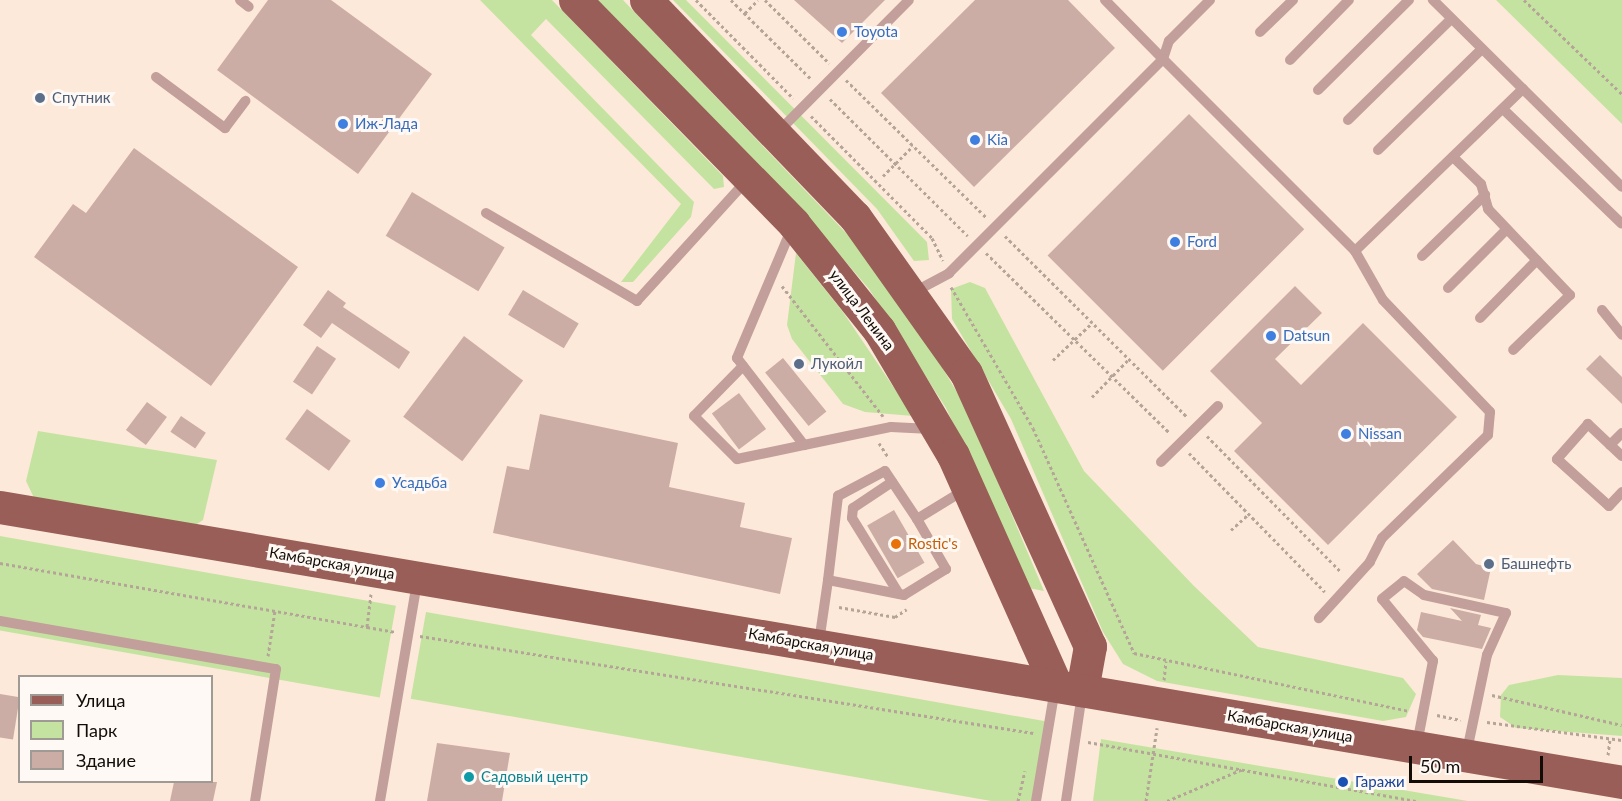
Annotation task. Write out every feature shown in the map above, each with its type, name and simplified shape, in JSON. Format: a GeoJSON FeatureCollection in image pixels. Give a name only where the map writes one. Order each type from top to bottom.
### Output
{"type":"FeatureCollection","features":[{"type":"Feature","properties":{"kind":"main road","name":"улица Ленина"},"geometry":{"type":"LineString","coordinates":[[575,0],[794,224],[879,330],[939,429],[1069,688]]}},
{"type":"Feature","properties":{"kind":"main road"},"geometry":{"type":"LineString","coordinates":[[646,0],[855,217],[913,293],[993,424],[1090,646],[1108,669],[1161,703]]}},
{"type":"Feature","properties":{"kind":"main road","name":"Камбарская улица"},"geometry":{"type":"LineString","coordinates":[[0,507],[1161,703],[1466,758],[1622,782]]}},
{"type":"Feature","properties":{"kind":"main road"},"geometry":{"type":"LineString","coordinates":[[1069,688],[1090,646]]}},
{"type":"Feature","properties":{"kind":"lane"},"geometry":{"type":"LineString","coordinates":[[776,133],[909,0]]}},
{"type":"Feature","properties":{"kind":"lane"},"geometry":{"type":"LineString","coordinates":[[1105,0],[1355,251],[1383,300],[1490,412],[1493,423],[1349,580],[1319,618]]}},
{"type":"Feature","properties":{"kind":"lane"},"geometry":{"type":"LineString","coordinates":[[913,293],[949,273],[997,228],[1163,59],[1168,41],[1210,0]]}},
{"type":"Feature","properties":{"kind":"lane"},"geometry":{"type":"LineString","coordinates":[[1260,32],[1293,0]]}},
{"type":"Feature","properties":{"kind":"lane"},"geometry":{"type":"LineString","coordinates":[[1290,60],[1349,0]]}},
{"type":"Feature","properties":{"kind":"lane"},"geometry":{"type":"LineString","coordinates":[[1318,90],[1409,0]]}},
{"type":"Feature","properties":{"kind":"lane"},"geometry":{"type":"LineString","coordinates":[[1433,0],[1622,187]]}},
{"type":"Feature","properties":{"kind":"lane"},"geometry":{"type":"LineString","coordinates":[[1348,120],[1451,19]]}},
{"type":"Feature","properties":{"kind":"lane"},"geometry":{"type":"LineString","coordinates":[[1378,150],[1482,49]]}},
{"type":"Feature","properties":{"kind":"lane"},"geometry":{"type":"LineString","coordinates":[[156,77],[225,128],[245,101]]}},
{"type":"Feature","properties":{"kind":"lane"},"geometry":{"type":"LineString","coordinates":[[1355,251],[1523,89]]}},
{"type":"Feature","properties":{"kind":"lane"},"geometry":{"type":"LineString","coordinates":[[1503,109],[1622,224]]}},
{"type":"Feature","properties":{"kind":"lane"},"geometry":{"type":"LineString","coordinates":[[1453,157],[1485,195],[1488,209],[1570,296],[1513,350]]}},
{"type":"Feature","properties":{"kind":"lane"},"geometry":{"type":"LineString","coordinates":[[486,213],[637,302],[749,178]]}},
{"type":"Feature","properties":{"kind":"lane"},"geometry":{"type":"LineString","coordinates":[[1422,256],[1485,195]]}},
{"type":"Feature","properties":{"kind":"lane"},"geometry":{"type":"LineString","coordinates":[[794,224],[737,358],[804,445]]}},
{"type":"Feature","properties":{"kind":"lane"},"geometry":{"type":"LineString","coordinates":[[1448,288],[1508,229]]}},
{"type":"Feature","properties":{"kind":"lane"},"geometry":{"type":"LineString","coordinates":[[1480,318],[1537,260]]}},
{"type":"Feature","properties":{"kind":"lane"},"geometry":{"type":"LineString","coordinates":[[1602,310],[1622,335]]}},
{"type":"Feature","properties":{"kind":"lane"},"geometry":{"type":"LineString","coordinates":[[743,366],[694,416],[737,459],[891,427],[939,429]]}},
{"type":"Feature","properties":{"kind":"lane"},"geometry":{"type":"LineString","coordinates":[[1161,462],[1218,406]]}},
{"type":"Feature","properties":{"kind":"lane"},"geometry":{"type":"LineString","coordinates":[[1622,456],[1588,424],[1557,459],[1608,506],[1622,492]]}},
{"type":"Feature","properties":{"kind":"lane"},"geometry":{"type":"LineString","coordinates":[[1610,445],[1622,433]]}},
{"type":"Feature","properties":{"kind":"lane"},"geometry":{"type":"LineString","coordinates":[[819,645],[838,496],[885,471],[917,519],[946,569],[899,594],[828,580]]}},
{"type":"Feature","properties":{"kind":"lane"},"geometry":{"type":"LineString","coordinates":[[892,482],[853,508],[852,519],[899,594]]}},
{"type":"Feature","properties":{"kind":"lane"},"geometry":{"type":"LineString","coordinates":[[917,519],[969,487]]}},
{"type":"Feature","properties":{"kind":"lane"},"geometry":{"type":"LineString","coordinates":[[380,801],[418,578]]}},
{"type":"Feature","properties":{"kind":"lane"},"geometry":{"type":"LineString","coordinates":[[1416,749],[1433,661],[1382,599],[1404,581],[1424,595],[1506,613],[1479,691],[1466,758]]}},
{"type":"Feature","properties":{"kind":"lane"},"geometry":{"type":"LineString","coordinates":[[0,621],[276,669],[255,801]]}},
{"type":"Feature","properties":{"kind":"lane"},"geometry":{"type":"LineString","coordinates":[[1036,801],[1045,736],[1069,688]]}},
{"type":"Feature","properties":{"kind":"lane"},"geometry":{"type":"LineString","coordinates":[[1066,801],[1075,740],[1069,688]]}},
{"type":"Feature","properties":{"kind":"path"},"geometry":{"type":"LineString","coordinates":[[696,0],[932,238],[949,273],[951,289],[1033,428],[1134,653],[1423,713],[1474,722],[1622,740]]}},
{"type":"Feature","properties":{"kind":"path"},"geometry":{"type":"LineString","coordinates":[[731,0],[1112,376],[1334,601]]}},
{"type":"Feature","properties":{"kind":"path"},"geometry":{"type":"LineString","coordinates":[[745,13],[758,0]]}},
{"type":"Feature","properties":{"kind":"path"},"geometry":{"type":"LineString","coordinates":[[765,0],[1349,580]]}},
{"type":"Feature","properties":{"kind":"path"},"geometry":{"type":"LineString","coordinates":[[1524,0],[1622,94]]}},
{"type":"Feature","properties":{"kind":"path"},"geometry":{"type":"LineString","coordinates":[[883,176],[913,146]]}},
{"type":"Feature","properties":{"kind":"path"},"geometry":{"type":"LineString","coordinates":[[773,275],[891,427]]}},
{"type":"Feature","properties":{"kind":"path"},"geometry":{"type":"LineString","coordinates":[[1053,360],[1092,323]]}},
{"type":"Feature","properties":{"kind":"path"},"geometry":{"type":"LineString","coordinates":[[1092,397],[1129,359]]}},
{"type":"Feature","properties":{"kind":"path"},"geometry":{"type":"LineString","coordinates":[[1231,531],[1249,514]]}},
{"type":"Feature","properties":{"kind":"path"},"geometry":{"type":"LineString","coordinates":[[0,563],[408,634],[1045,736]]}},
{"type":"Feature","properties":{"kind":"path"},"geometry":{"type":"LineString","coordinates":[[367,627],[374,570]]}},
{"type":"Feature","properties":{"kind":"path"},"geometry":{"type":"LineString","coordinates":[[266,667],[275,610]]}},
{"type":"Feature","properties":{"kind":"path"},"geometry":{"type":"LineString","coordinates":[[1146,801],[1166,661]]}},
{"type":"Feature","properties":{"kind":"path"},"geometry":{"type":"LineString","coordinates":[[1479,691],[1622,725]]}},
{"type":"Feature","properties":{"kind":"path"},"geometry":{"type":"LineString","coordinates":[[1031,746],[1034,735],[1045,736]]}},
{"type":"Feature","properties":{"kind":"path"},"geometry":{"type":"LineString","coordinates":[[1075,740],[1154,751],[1416,801]]}},
{"type":"Feature","properties":{"kind":"path"},"geometry":{"type":"LineString","coordinates":[[1018,801],[1026,768]]}},
{"type":"Feature","properties":{"kind":"path"},"geometry":{"type":"LineString","coordinates":[[1167,801],[1244,769]]}},
{"type":"Feature","properties":{"kind":"green space"},"geometry":{"type":"Polygon","coordinates":[[[480,0],[552,0],[723,176],[724,187],[714,189],[546,19],[531,35],[694,202],[691,217],[633,282],[621,282],[681,204],[480,0]]]}},
{"type":"Feature","properties":{"kind":"green space"},"geometry":{"type":"Polygon","coordinates":[[[597,0],[623,0],[848,235],[933,352],[967,409],[1044,591],[1028,588],[946,408],[869,289],[797,205],[597,0]]]}},
{"type":"Feature","properties":{"kind":"green space"},"geometry":{"type":"Polygon","coordinates":[[[673,0],[686,0],[927,242],[929,260],[914,261],[877,209],[673,0]]]}},
{"type":"Feature","properties":{"kind":"green space"},"geometry":{"type":"Polygon","coordinates":[[[1496,0],[1622,0],[1622,124],[1496,0]]]}},
{"type":"Feature","properties":{"kind":"green space"},"geometry":{"type":"Polygon","coordinates":[[[796,253],[843,312],[913,416],[865,412],[843,404],[792,339],[787,325],[796,253]]]}},
{"type":"Feature","properties":{"kind":"green space"},"geometry":{"type":"Polygon","coordinates":[[[970,282],[985,288],[1084,471],[1194,586],[1258,647],[1403,678],[1416,694],[1406,717],[1383,721],[1157,681],[1123,664],[1103,632],[1011,419],[952,319],[951,289],[970,282]]]}},
{"type":"Feature","properties":{"kind":"green space"},"geometry":{"type":"Polygon","coordinates":[[[38,431],[217,460],[203,520],[191,528],[35,500],[26,481],[38,431]]]}},
{"type":"Feature","properties":{"kind":"green space"},"geometry":{"type":"Polygon","coordinates":[[[0,536],[396,606],[380,697],[0,630],[0,536]]]}},
{"type":"Feature","properties":{"kind":"green space"},"geometry":{"type":"Polygon","coordinates":[[[426,612],[1045,721],[1031,801],[991,801],[411,699],[426,612]]]}},
{"type":"Feature","properties":{"kind":"green space"},"geometry":{"type":"Polygon","coordinates":[[[1558,675],[1622,678],[1622,736],[1516,728],[1500,717],[1501,695],[1509,685],[1558,675]]]}},
{"type":"Feature","properties":{"kind":"green space"},"geometry":{"type":"Polygon","coordinates":[[[1101,739],[1468,801],[1093,801],[1101,739]]]}},
{"type":"Feature","properties":{"kind":"building","name":"Иж-Лада"},"geometry":{"type":"Polygon","coordinates":[[[268,0],[331,0],[432,74],[358,174],[217,70],[268,0]]]}},
{"type":"Feature","properties":{"kind":"building","name":"Toyota"},"geometry":{"type":"Polygon","coordinates":[[[794,0],[885,0],[842,43],[794,0]]]}},
{"type":"Feature","properties":{"kind":"building","name":"Kia"},"geometry":{"type":"Polygon","coordinates":[[[975,0],[1068,0],[1115,48],[974,187],[881,93],[975,0]]]}},
{"type":"Feature","properties":{"kind":"building","name":"Ford"},"geometry":{"type":"Polygon","coordinates":[[[1189,114],[1304,229],[1163,371],[1048,255],[1189,114]]]}},
{"type":"Feature","properties":{"kind":"building"},"geometry":{"type":"Polygon","coordinates":[[[134,148],[298,267],[211,386],[34,257],[73,204],[86,213],[134,148]]]}},
{"type":"Feature","properties":{"kind":"building"},"geometry":{"type":"Polygon","coordinates":[[[412,192],[505,248],[478,291],[386,236],[412,192]]]}},
{"type":"Feature","properties":{"kind":"building","name":"Nissan"},"geometry":{"type":"Polygon","coordinates":[[[1295,286],[1322,313],[1275,359],[1301,385],[1363,323],[1457,417],[1328,545],[1234,451],[1262,423],[1210,371],[1295,286]]]}},
{"type":"Feature","properties":{"kind":"building"},"geometry":{"type":"Polygon","coordinates":[[[328,290],[346,303],[343,307],[410,352],[399,369],[332,323],[321,338],[303,325],[328,290]]]}},
{"type":"Feature","properties":{"kind":"building"},"geometry":{"type":"Polygon","coordinates":[[[523,290],[579,323],[564,348],[508,315],[523,290]]]}},
{"type":"Feature","properties":{"kind":"building"},"geometry":{"type":"Polygon","coordinates":[[[464,336],[523,381],[462,461],[403,417],[464,336]]]}},
{"type":"Feature","properties":{"kind":"building"},"geometry":{"type":"Polygon","coordinates":[[[317,346],[336,359],[312,395],[293,382],[317,346]]]}},
{"type":"Feature","properties":{"kind":"building"},"geometry":{"type":"Polygon","coordinates":[[[1600,355],[1622,377],[1622,404],[1586,369],[1600,355]]]}},
{"type":"Feature","properties":{"kind":"building"},"geometry":{"type":"Polygon","coordinates":[[[783,358],[826,412],[809,426],[765,372],[783,358]]]}},
{"type":"Feature","properties":{"kind":"building"},"geometry":{"type":"Polygon","coordinates":[[[739,393],[766,429],[739,449],[712,413],[739,393]]]}},
{"type":"Feature","properties":{"kind":"building"},"geometry":{"type":"Polygon","coordinates":[[[147,402],[167,417],[146,445],[126,430],[147,402]]]}},
{"type":"Feature","properties":{"kind":"building"},"geometry":{"type":"Polygon","coordinates":[[[307,409],[351,441],[329,471],[285,439],[307,409]]]}},
{"type":"Feature","properties":{"kind":"building"},"geometry":{"type":"Polygon","coordinates":[[[540,414],[678,443],[669,487],[745,503],[740,527],[792,538],[780,594],[493,533],[507,466],[529,470],[540,414]]]}},
{"type":"Feature","properties":{"kind":"building"},"geometry":{"type":"Polygon","coordinates":[[[181,416],[206,433],[195,449],[170,432],[181,416]]]}},
{"type":"Feature","properties":{"kind":"building","name":"Rostic's"},"geometry":{"type":"Polygon","coordinates":[[[894,510],[924,563],[898,578],[867,526],[894,510]]]}},
{"type":"Feature","properties":{"kind":"building"},"geometry":{"type":"Polygon","coordinates":[[[1453,540],[1476,564],[1491,568],[1484,600],[1432,589],[1417,574],[1453,540]]]}},
{"type":"Feature","properties":{"kind":"building"},"geometry":{"type":"Polygon","coordinates":[[[1450,608],[1481,615],[1478,625],[1491,628],[1482,649],[1423,637],[1417,630],[1421,612],[1462,621],[1450,608]]]}},
{"type":"Feature","properties":{"kind":"building"},"geometry":{"type":"Polygon","coordinates":[[[0,694],[18,697],[13,740],[0,738],[0,694]]]}},
{"type":"Feature","properties":{"kind":"building","name":"Садовый центр"},"geometry":{"type":"Polygon","coordinates":[[[437,743],[510,753],[502,801],[427,801],[437,743]]]}},
{"type":"Feature","properties":{"kind":"building"},"geometry":{"type":"Polygon","coordinates":[[[217,782],[213,801],[170,801],[174,783],[217,782]]]}},
{"type":"Feature","properties":{"kind":"place","name":"Toyota"},"geometry":{"type":"Point","coordinates":[842,32]}},
{"type":"Feature","properties":{"kind":"place","name":"Спутник"},"geometry":{"type":"Point","coordinates":[40,98]}},
{"type":"Feature","properties":{"kind":"place","name":"Иж-Лада"},"geometry":{"type":"Point","coordinates":[343,124]}},
{"type":"Feature","properties":{"kind":"place","name":"Kia"},"geometry":{"type":"Point","coordinates":[975,140]}},
{"type":"Feature","properties":{"kind":"place","name":"Ford"},"geometry":{"type":"Point","coordinates":[1175,242]}},
{"type":"Feature","properties":{"kind":"place","name":"Datsun"},"geometry":{"type":"Point","coordinates":[1271,336]}},
{"type":"Feature","properties":{"kind":"place","name":"Лукойл"},"geometry":{"type":"Point","coordinates":[799,364]}},
{"type":"Feature","properties":{"kind":"place","name":"Nissan"},"geometry":{"type":"Point","coordinates":[1346,434]}},
{"type":"Feature","properties":{"kind":"place","name":"Усадьба"},"geometry":{"type":"Point","coordinates":[380,483]}},
{"type":"Feature","properties":{"kind":"place","name":"Rostic's"},"geometry":{"type":"Point","coordinates":[896,544]}},
{"type":"Feature","properties":{"kind":"place","name":"Башнефть"},"geometry":{"type":"Point","coordinates":[1489,564]}},
{"type":"Feature","properties":{"kind":"place","name":"Садовый центр"},"geometry":{"type":"Point","coordinates":[469,777]}},
{"type":"Feature","properties":{"kind":"place","name":"Гаражи"},"geometry":{"type":"Point","coordinates":[1343,782]}}]}
